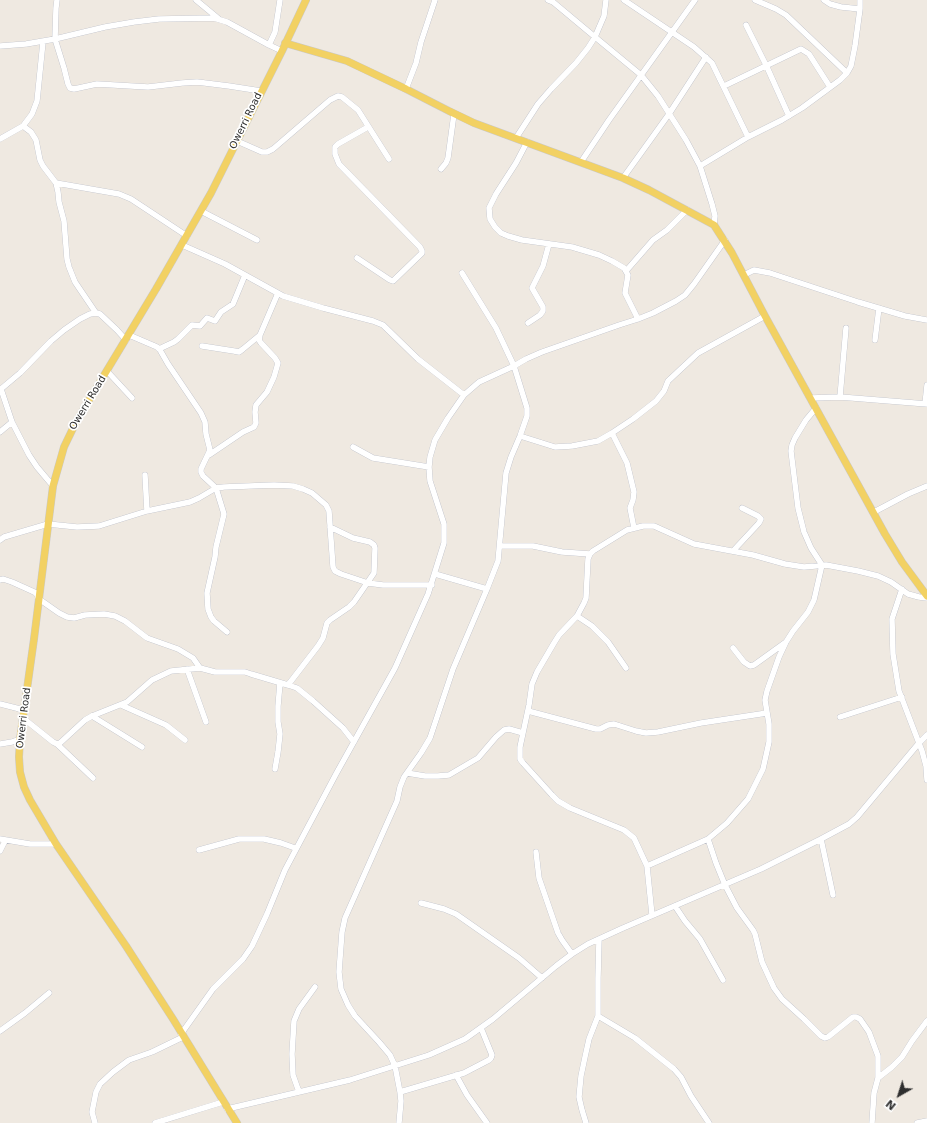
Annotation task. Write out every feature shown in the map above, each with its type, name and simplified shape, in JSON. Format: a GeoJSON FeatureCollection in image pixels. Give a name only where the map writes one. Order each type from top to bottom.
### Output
{"type":"FeatureCollection","features":[{"type":"Feature","properties":{"kind":"main road","name":"Owerri Road"},"geometry":{"type":"LineString","coordinates":[[237,1123],[126,946],[56,844],[30,800],[24,787],[20,772],[20,738],[53,486],[69,434],[201,211],[282,51],[306,0]]}},
{"type":"Feature","properties":{"kind":"main road"},"geometry":{"type":"LineString","coordinates":[[285,43],[347,61],[454,114],[623,178],[649,190],[714,225],[725,240],[765,316],[896,554],[927,597]]}},
{"type":"Feature","properties":{"kind":"street"},"geometry":{"type":"LineString","coordinates":[[57,0],[55,40],[70,88],[74,89],[97,84],[148,87],[197,82],[261,91]]}},
{"type":"Feature","properties":{"kind":"street"},"geometry":{"type":"LineString","coordinates":[[196,0],[220,19],[282,51]]}},
{"type":"Feature","properties":{"kind":"street"},"geometry":{"type":"LineString","coordinates":[[269,45],[275,32],[280,0]]}},
{"type":"Feature","properties":{"kind":"street"},"geometry":{"type":"LineString","coordinates":[[406,89],[416,64],[421,42],[435,0]]}},
{"type":"Feature","properties":{"kind":"street"},"geometry":{"type":"LineString","coordinates":[[548,0],[553,2],[641,75],[658,96],[686,140],[700,166],[715,216],[714,225]]}},
{"type":"Feature","properties":{"kind":"street"},"geometry":{"type":"LineString","coordinates":[[516,138],[538,104],[588,48],[595,37],[604,16],[606,0]]}},
{"type":"Feature","properties":{"kind":"street"},"geometry":{"type":"LineString","coordinates":[[624,0],[694,47],[712,63],[748,137]]}},
{"type":"Feature","properties":{"kind":"street"},"geometry":{"type":"LineString","coordinates":[[581,162],[695,0]]}},
{"type":"Feature","properties":{"kind":"street"},"geometry":{"type":"LineString","coordinates":[[755,0],[776,8],[786,15],[846,73]]}},
{"type":"Feature","properties":{"kind":"street"},"geometry":{"type":"LineString","coordinates":[[824,0],[830,4],[841,7],[860,9]]}},
{"type":"Feature","properties":{"kind":"street"},"geometry":{"type":"LineString","coordinates":[[700,166],[748,137],[788,116],[830,87],[846,73],[851,66],[855,46],[860,0]]}},
{"type":"Feature","properties":{"kind":"street"},"geometry":{"type":"LineString","coordinates":[[0,46],[55,40],[105,27],[134,22],[159,19],[220,19]]}},
{"type":"Feature","properties":{"kind":"street"},"geometry":{"type":"LineString","coordinates":[[746,25],[766,65],[788,116]]}},
{"type":"Feature","properties":{"kind":"street"},"geometry":{"type":"LineString","coordinates":[[0,139],[23,126],[32,114],[37,101],[42,42]]}},
{"type":"Feature","properties":{"kind":"street"},"geometry":{"type":"LineString","coordinates":[[724,86],[802,49],[813,60],[830,87]]}},
{"type":"Feature","properties":{"kind":"street"},"geometry":{"type":"LineString","coordinates":[[623,178],[669,114],[706,57]]}},
{"type":"Feature","properties":{"kind":"street"},"geometry":{"type":"LineString","coordinates":[[237,141],[262,152],[267,152],[273,149],[330,100],[338,96],[342,97],[358,110],[389,159]]}},
{"type":"Feature","properties":{"kind":"street"},"geometry":{"type":"LineString","coordinates":[[440,169],[446,163],[448,158],[454,114]]}},
{"type":"Feature","properties":{"kind":"street"},"geometry":{"type":"LineString","coordinates":[[23,126],[31,132],[36,140],[40,160],[56,183],[64,220],[66,259],[75,282],[96,313],[106,319],[127,337],[159,349],[205,422],[210,450],[201,472],[203,476],[216,488],[224,514],[207,593],[208,609],[214,621],[227,632]]}},
{"type":"Feature","properties":{"kind":"street"},"geometry":{"type":"LineString","coordinates":[[357,258],[393,281],[422,253],[420,247],[339,164],[335,154],[335,148],[338,144],[368,126]]}},
{"type":"Feature","properties":{"kind":"street"},"geometry":{"type":"LineString","coordinates":[[527,142],[489,208],[490,219],[495,227],[501,233],[522,240],[572,247],[599,255],[624,268],[628,275],[625,293],[638,319]]}},
{"type":"Feature","properties":{"kind":"street"},"geometry":{"type":"LineString","coordinates":[[56,183],[119,194],[131,199],[187,236]]}},
{"type":"Feature","properties":{"kind":"street"},"geometry":{"type":"LineString","coordinates":[[626,271],[653,240],[687,210]]}},
{"type":"Feature","properties":{"kind":"street"},"geometry":{"type":"LineString","coordinates":[[201,211],[257,240]]}},
{"type":"Feature","properties":{"kind":"street"},"geometry":{"type":"LineString","coordinates":[[94,1123],[92,1112],[96,1092],[100,1084],[128,1060],[152,1052],[182,1036],[213,989],[243,959],[252,946],[296,848],[395,668],[432,584],[444,543],[444,524],[430,481],[430,457],[435,440],[464,395],[479,382],[542,352],[660,310],[685,295],[725,240]]}},
{"type":"Feature","properties":{"kind":"street"},"geometry":{"type":"LineString","coordinates":[[528,323],[540,315],[543,310],[543,307],[532,288],[543,266],[549,244]]}},
{"type":"Feature","properties":{"kind":"street"},"geometry":{"type":"LineString","coordinates":[[182,245],[225,264],[283,296],[383,325],[418,359],[464,395]]}},
{"type":"Feature","properties":{"kind":"street"},"geometry":{"type":"LineString","coordinates":[[744,275],[754,270],[770,273],[905,316],[927,320]]}},
{"type":"Feature","properties":{"kind":"street"},"geometry":{"type":"LineString","coordinates":[[399,1123],[401,1101],[395,1066],[380,1042],[354,1016],[341,989],[338,972],[342,932],[345,918],[397,801],[404,777],[430,738],[453,670],[498,562],[506,473],[527,416],[528,408],[514,366],[496,328],[462,273]]}},
{"type":"Feature","properties":{"kind":"street"},"geometry":{"type":"LineString","coordinates":[[159,349],[174,342],[192,325],[200,326],[207,318],[216,321],[221,312],[233,304],[245,275]]}},
{"type":"Feature","properties":{"kind":"street"},"geometry":{"type":"LineString","coordinates":[[208,455],[254,427],[256,423],[256,405],[267,392],[274,377],[278,363],[259,340],[278,293]]}},
{"type":"Feature","properties":{"kind":"street"},"geometry":{"type":"LineString","coordinates":[[875,340],[879,308]]}},
{"type":"Feature","properties":{"kind":"street"},"geometry":{"type":"LineString","coordinates":[[53,486],[36,467],[12,422],[0,388],[20,373],[64,330],[80,319],[96,313]]}},
{"type":"Feature","properties":{"kind":"street"},"geometry":{"type":"LineString","coordinates":[[520,436],[555,446],[572,446],[598,440],[612,434],[633,420],[656,401],[664,391],[668,381],[698,353],[765,316]]}},
{"type":"Feature","properties":{"kind":"street"},"geometry":{"type":"LineString","coordinates":[[840,397],[846,328]]}},
{"type":"Feature","properties":{"kind":"street"},"geometry":{"type":"LineString","coordinates":[[202,346],[239,352],[260,335]]}},
{"type":"Feature","properties":{"kind":"street"},"geometry":{"type":"LineString","coordinates":[[107,371],[132,398]]}},
{"type":"Feature","properties":{"kind":"street"},"geometry":{"type":"LineString","coordinates":[[811,398],[840,397],[926,404],[927,385]]}},
{"type":"Feature","properties":{"kind":"street"},"geometry":{"type":"LineString","coordinates":[[647,866],[708,839],[727,824],[748,799],[763,769],[769,742],[769,724],[765,700],[767,691],[786,642],[808,612],[814,600],[822,565],[811,548],[804,532],[798,508],[791,451],[792,445],[802,426],[816,408]]}},
{"type":"Feature","properties":{"kind":"street"},"geometry":{"type":"LineString","coordinates":[[0,432],[12,422]]}},
{"type":"Feature","properties":{"kind":"street"},"geometry":{"type":"LineString","coordinates":[[612,434],[627,463],[634,492],[630,508],[634,528]]}},
{"type":"Feature","properties":{"kind":"street"},"geometry":{"type":"LineString","coordinates":[[353,447],[373,458],[429,466]]}},
{"type":"Feature","properties":{"kind":"street"},"geometry":{"type":"LineString","coordinates":[[145,475],[147,511]]}},
{"type":"Feature","properties":{"kind":"street"},"geometry":{"type":"LineString","coordinates":[[0,540],[4,537],[48,524],[77,527],[99,526],[147,511],[190,502],[200,498],[216,488],[274,485],[293,486],[312,493],[326,505],[329,511],[333,567],[335,571],[368,583],[383,585],[432,584]]}},
{"type":"Feature","properties":{"kind":"street"},"geometry":{"type":"LineString","coordinates":[[874,512],[927,486]]}},
{"type":"Feature","properties":{"kind":"street"},"geometry":{"type":"LineString","coordinates":[[733,552],[761,519],[742,508]]}},
{"type":"Feature","properties":{"kind":"street"},"geometry":{"type":"LineString","coordinates":[[652,915],[647,866],[634,838],[624,830],[570,808],[558,801],[520,759],[520,747],[532,684],[537,672],[559,635],[577,616],[586,598],[588,559],[590,554],[627,530],[644,526],[654,526],[694,544],[753,555],[797,567],[822,565],[835,566],[878,576],[902,589],[908,594],[918,597],[927,597]]}},
{"type":"Feature","properties":{"kind":"street"},"geometry":{"type":"LineString","coordinates":[[288,685],[318,646],[323,638],[327,623],[354,602],[374,572],[374,545],[370,542],[353,538],[330,528]]}},
{"type":"Feature","properties":{"kind":"street"},"geometry":{"type":"LineString","coordinates":[[500,546],[533,546],[562,552],[590,554]]}},
{"type":"Feature","properties":{"kind":"street"},"geometry":{"type":"LineString","coordinates":[[435,574],[487,589]]}},
{"type":"Feature","properties":{"kind":"street"},"geometry":{"type":"LineString","coordinates":[[0,580],[3,579],[12,582],[32,591],[39,599],[59,613],[68,617],[78,617],[85,614],[104,614],[115,616],[125,621],[147,638],[178,649],[193,658],[200,668]]}},
{"type":"Feature","properties":{"kind":"street"},"geometry":{"type":"LineString","coordinates":[[902,589],[892,619],[893,654],[902,697],[924,759],[927,780]]}},
{"type":"Feature","properties":{"kind":"street"},"geometry":{"type":"LineString","coordinates":[[577,616],[592,626],[608,642],[626,668]]}},
{"type":"Feature","properties":{"kind":"street"},"geometry":{"type":"LineString","coordinates":[[733,648],[744,662],[750,666],[754,665],[786,642]]}},
{"type":"Feature","properties":{"kind":"street"},"geometry":{"type":"LineString","coordinates":[[57,744],[85,720],[127,702],[152,680],[171,671],[200,668],[215,672],[245,672],[297,688],[314,701],[354,742]]}},
{"type":"Feature","properties":{"kind":"street"},"geometry":{"type":"LineString","coordinates":[[187,669],[206,722]]}},
{"type":"Feature","properties":{"kind":"street"},"geometry":{"type":"LineString","coordinates":[[275,769],[279,740],[278,706],[280,683]]}},
{"type":"Feature","properties":{"kind":"street"},"geometry":{"type":"LineString","coordinates":[[840,717],[902,697]]}},
{"type":"Feature","properties":{"kind":"street"},"geometry":{"type":"LineString","coordinates":[[0,704],[24,710]]}},
{"type":"Feature","properties":{"kind":"street"},"geometry":{"type":"LineString","coordinates":[[122,705],[166,725],[185,740]]}},
{"type":"Feature","properties":{"kind":"street"},"geometry":{"type":"LineString","coordinates":[[528,711],[596,729],[614,724],[646,733],[767,713]]}},
{"type":"Feature","properties":{"kind":"street"},"geometry":{"type":"LineString","coordinates":[[92,716],[142,747]]}},
{"type":"Feature","properties":{"kind":"street"},"geometry":{"type":"LineString","coordinates":[[23,718],[57,744],[93,778]]}},
{"type":"Feature","properties":{"kind":"street"},"geometry":{"type":"LineString","coordinates":[[407,773],[431,776],[449,775],[478,758],[504,730],[509,729],[523,733]]}},
{"type":"Feature","properties":{"kind":"street"},"geometry":{"type":"LineString","coordinates":[[227,1109],[350,1080],[429,1055],[465,1039],[481,1028],[572,954],[599,939],[652,915],[761,869],[821,840],[849,824],[857,817],[927,735]]}},
{"type":"Feature","properties":{"kind":"street"},"geometry":{"type":"LineString","coordinates":[[0,744],[12,742],[20,738]]}},
{"type":"Feature","properties":{"kind":"street"},"geometry":{"type":"LineString","coordinates":[[199,850],[239,839],[264,839],[296,848]]}},
{"type":"Feature","properties":{"kind":"street"},"geometry":{"type":"LineString","coordinates":[[708,839],[725,885],[737,908],[755,934],[766,974],[782,999],[804,1018],[821,1036],[825,1038],[853,1017],[860,1019],[869,1032],[878,1056],[878,1078],[874,1093],[872,1123]]}},
{"type":"Feature","properties":{"kind":"street"},"geometry":{"type":"LineString","coordinates":[[0,850],[2,840],[30,844],[56,844]]}},
{"type":"Feature","properties":{"kind":"street"},"geometry":{"type":"LineString","coordinates":[[821,840],[833,895]]}},
{"type":"Feature","properties":{"kind":"street"},"geometry":{"type":"LineString","coordinates":[[536,852],[539,878],[558,933],[572,954]]}},
{"type":"Feature","properties":{"kind":"street"},"geometry":{"type":"LineString","coordinates":[[421,903],[456,914],[519,958],[542,978]]}},
{"type":"Feature","properties":{"kind":"street"},"geometry":{"type":"LineString","coordinates":[[675,906],[700,939],[723,980]]}},
{"type":"Feature","properties":{"kind":"street"},"geometry":{"type":"LineString","coordinates":[[586,1123],[579,1097],[581,1076],[589,1040],[598,1016],[599,939]]}},
{"type":"Feature","properties":{"kind":"street"},"geometry":{"type":"LineString","coordinates":[[299,1092],[293,1075],[292,1054],[294,1021],[299,1009],[315,987]]}},
{"type":"Feature","properties":{"kind":"street"},"geometry":{"type":"LineString","coordinates":[[0,1031],[49,993]]}},
{"type":"Feature","properties":{"kind":"street"},"geometry":{"type":"LineString","coordinates":[[598,1016],[635,1038],[674,1069],[681,1077],[709,1123]]}},
{"type":"Feature","properties":{"kind":"street"},"geometry":{"type":"LineString","coordinates":[[878,1078],[902,1057],[927,1021]]}},
{"type":"Feature","properties":{"kind":"street"},"geometry":{"type":"LineString","coordinates":[[400,1092],[464,1073],[492,1058],[481,1028]]}},
{"type":"Feature","properties":{"kind":"street"},"geometry":{"type":"LineString","coordinates":[[456,1075],[470,1101],[487,1123]]}},
{"type":"Feature","properties":{"kind":"street"},"geometry":{"type":"LineString","coordinates":[[155,1123],[223,1102]]}},
{"type":"Feature","properties":{"kind":"street"},"geometry":{"type":"LineString","coordinates":[[917,1123],[927,1121]]}}]}
